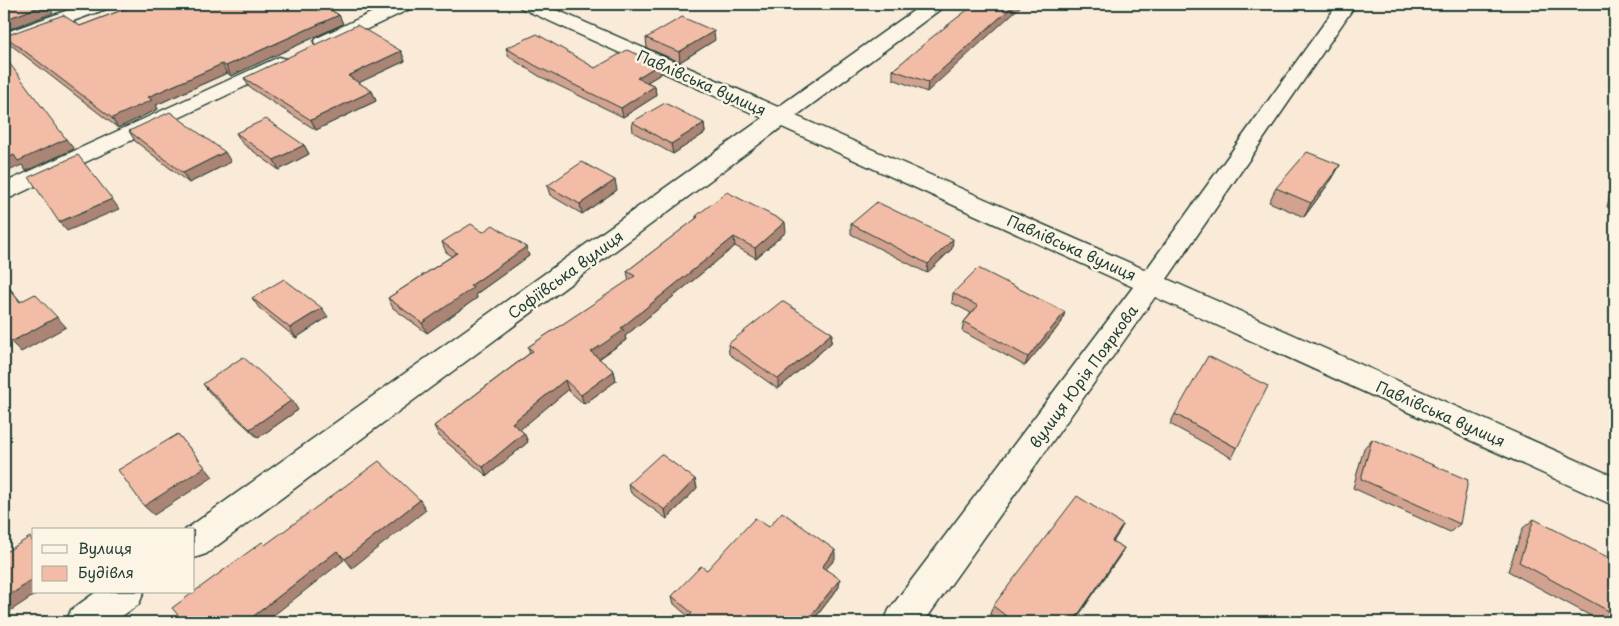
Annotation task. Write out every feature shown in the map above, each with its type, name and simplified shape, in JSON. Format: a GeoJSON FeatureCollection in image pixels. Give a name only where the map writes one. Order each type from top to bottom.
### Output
{"type":"FeatureCollection","features":[{"type":"Feature","properties":{"kind":"street"},"geometry":{"type":"LineString","coordinates":[[4,40],[102,4]]}},
{"type":"Feature","properties":{"kind":"street"},"geometry":{"type":"LineString","coordinates":[[4,192],[405,4]]}},
{"type":"Feature","properties":{"kind":"street","name":"Павлівська вулиця"},"geometry":{"type":"LineString","coordinates":[[528,4],[1151,282],[1615,492]]}},
{"type":"Feature","properties":{"kind":"street","name":"Софіївська вулиця"},"geometry":{"type":"LineString","coordinates":[[195,542],[935,4]]}},
{"type":"Feature","properties":{"kind":"street","name":"вулиця Юрія Пояркова"},"geometry":{"type":"LineString","coordinates":[[902,622],[1151,282],[1347,4]]}},
{"type":"Feature","properties":{"kind":"street"},"geometry":{"type":"LineString","coordinates":[[84,622],[123,594]]}},
{"type":"Feature","properties":{"kind":"building"},"geometry":{"type":"Polygon","coordinates":[[[4,4],[47,4],[4,20],[4,4]]]}},
{"type":"Feature","properties":{"kind":"building"},"geometry":{"type":"Polygon","coordinates":[[[138,4],[320,4],[339,15],[226,66],[222,64],[148,97],[152,100],[112,118],[5,36],[63,15],[80,26],[138,4]]]}},
{"type":"Feature","properties":{"kind":"building"},"geometry":{"type":"Polygon","coordinates":[[[975,4],[1015,4],[928,82],[893,70],[931,38],[975,4]]]}},
{"type":"Feature","properties":{"kind":"building"},"geometry":{"type":"Polygon","coordinates":[[[682,17],[714,31],[679,52],[646,38],[682,17]]]}},
{"type":"Feature","properties":{"kind":"building"},"geometry":{"type":"Polygon","coordinates":[[[357,25],[401,51],[348,76],[372,91],[311,120],[244,78],[357,25]]]}},
{"type":"Feature","properties":{"kind":"building"},"geometry":{"type":"Polygon","coordinates":[[[537,34],[595,68],[627,50],[660,64],[637,78],[655,86],[621,108],[536,66],[506,48],[537,34]]]}},
{"type":"Feature","properties":{"kind":"building"},"geometry":{"type":"Polygon","coordinates":[[[4,56],[66,139],[18,161],[14,155],[4,160],[4,56]]]}},
{"type":"Feature","properties":{"kind":"building"},"geometry":{"type":"Polygon","coordinates":[[[665,103],[704,123],[671,144],[632,122],[665,103]]]}},
{"type":"Feature","properties":{"kind":"building"},"geometry":{"type":"Polygon","coordinates":[[[170,112],[225,152],[183,173],[129,131],[170,112]]]}},
{"type":"Feature","properties":{"kind":"building"},"geometry":{"type":"Polygon","coordinates":[[[266,119],[304,145],[274,160],[236,133],[266,119]]]}},
{"type":"Feature","properties":{"kind":"building"},"geometry":{"type":"Polygon","coordinates":[[[1307,152],[1340,165],[1311,203],[1276,188],[1307,152]]]}},
{"type":"Feature","properties":{"kind":"building"},"geometry":{"type":"Polygon","coordinates":[[[78,155],[112,199],[59,222],[29,177],[78,155]]]}},
{"type":"Feature","properties":{"kind":"building"},"geometry":{"type":"Polygon","coordinates":[[[582,162],[615,180],[580,204],[547,186],[582,162]]]}},
{"type":"Feature","properties":{"kind":"building"},"geometry":{"type":"Polygon","coordinates":[[[727,192],[785,222],[755,248],[734,237],[621,328],[624,330],[591,352],[614,371],[581,395],[565,380],[512,423],[524,433],[483,467],[434,426],[533,351],[528,347],[635,276],[627,271],[698,217],[696,216],[727,192]]]}},
{"type":"Feature","properties":{"kind":"building"},"geometry":{"type":"Polygon","coordinates":[[[877,202],[953,239],[928,264],[851,224],[877,202]]]}},
{"type":"Feature","properties":{"kind":"building"},"geometry":{"type":"Polygon","coordinates":[[[471,224],[483,232],[493,225],[526,247],[470,286],[473,288],[422,323],[388,298],[457,253],[442,242],[471,224]]]}},
{"type":"Feature","properties":{"kind":"building"},"geometry":{"type":"Polygon","coordinates":[[[978,268],[1065,312],[1028,357],[964,322],[978,306],[953,293],[978,268]]]}},
{"type":"Feature","properties":{"kind":"building"},"geometry":{"type":"Polygon","coordinates":[[[284,279],[322,308],[290,328],[252,298],[284,279]]]}},
{"type":"Feature","properties":{"kind":"building"},"geometry":{"type":"Polygon","coordinates":[[[4,283],[20,302],[35,294],[57,317],[11,342],[4,334],[4,283]]]}},
{"type":"Feature","properties":{"kind":"building"},"geometry":{"type":"Polygon","coordinates":[[[782,301],[832,333],[778,379],[728,344],[782,301]]]}},
{"type":"Feature","properties":{"kind":"building"},"geometry":{"type":"Polygon","coordinates":[[[1208,356],[1268,386],[1237,448],[1175,414],[1208,356]]]}},
{"type":"Feature","properties":{"kind":"building"},"geometry":{"type":"Polygon","coordinates":[[[243,357],[292,400],[250,429],[203,384],[243,357]]]}},
{"type":"Feature","properties":{"kind":"building"},"geometry":{"type":"Polygon","coordinates":[[[178,434],[205,467],[144,506],[118,470],[178,434]]]}},
{"type":"Feature","properties":{"kind":"building"},"geometry":{"type":"Polygon","coordinates":[[[1372,439],[1468,480],[1460,524],[1361,479],[1372,439]]]}},
{"type":"Feature","properties":{"kind":"building"},"geometry":{"type":"Polygon","coordinates":[[[661,454],[695,479],[665,510],[628,484],[661,454]]]}},
{"type":"Feature","properties":{"kind":"building"},"geometry":{"type":"Polygon","coordinates":[[[379,461],[420,500],[345,559],[337,551],[246,622],[184,622],[172,608],[191,594],[195,594],[195,591],[262,542],[265,545],[379,461]]]}},
{"type":"Feature","properties":{"kind":"building"},"geometry":{"type":"Polygon","coordinates":[[[1077,496],[1123,525],[1112,541],[1124,548],[1073,622],[1014,622],[993,606],[1077,496]]]}},
{"type":"Feature","properties":{"kind":"building"},"geometry":{"type":"Polygon","coordinates":[[[782,512],[835,550],[822,567],[840,579],[808,619],[803,615],[798,622],[684,622],[692,613],[672,596],[701,566],[707,570],[755,518],[769,527],[782,512]]]}},
{"type":"Feature","properties":{"kind":"building"},"geometry":{"type":"Polygon","coordinates":[[[1534,519],[1615,561],[1614,614],[1519,562],[1534,519]]]}},
{"type":"Feature","properties":{"kind":"building"},"geometry":{"type":"Polygon","coordinates":[[[30,537],[32,540],[32,580],[4,599],[4,553],[30,537]]]}}]}
